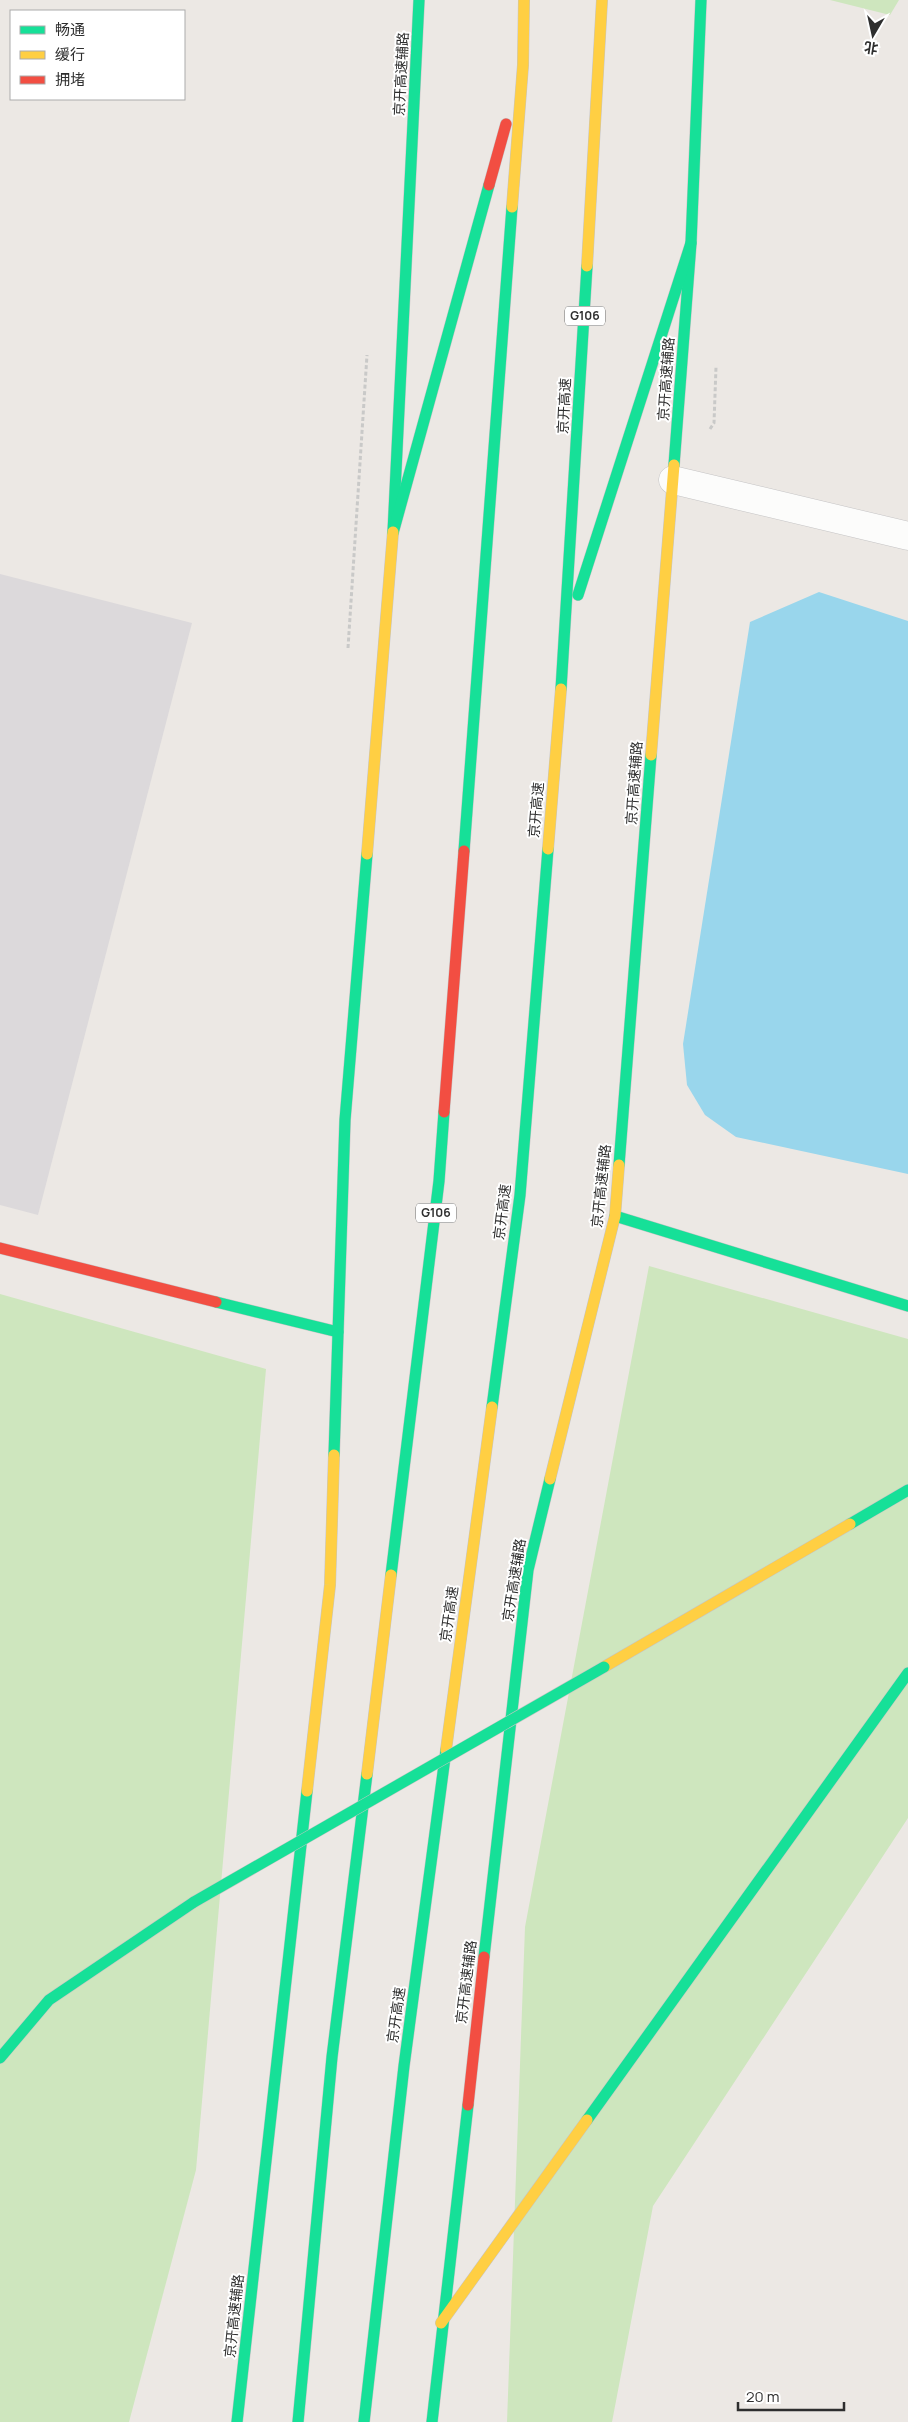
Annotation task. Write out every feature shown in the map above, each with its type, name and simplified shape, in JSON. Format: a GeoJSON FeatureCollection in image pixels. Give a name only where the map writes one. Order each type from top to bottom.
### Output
{"type":"FeatureCollection","features":[{"type":"Feature","properties":{"kind":"main road","name":"京开高速辅路"},"geometry":{"type":"LineString","coordinates":[[237,2422],[330,1585],[345,1120],[394,533],[420,0]]}},
{"type":"Feature","properties":{"kind":"main road","name":"G106"},"geometry":{"type":"LineString","coordinates":[[298,2422],[332,2056],[440,1181],[523,65],[524,0]]}},
{"type":"Feature","properties":{"kind":"main road","name":"京开高速"},"geometry":{"type":"LineString","coordinates":[[364,2422],[404,2066],[520,1195],[566,632],[602,0]]}},
{"type":"Feature","properties":{"kind":"main road","name":"京开高速辅路"},"geometry":{"type":"LineString","coordinates":[[432,2422],[528,1570],[615,1216],[691,243],[701,0]]}},
{"type":"Feature","properties":{"kind":"main road"},"geometry":{"type":"LineString","coordinates":[[394,533],[523,65]]}},
{"type":"Feature","properties":{"kind":"main road"},"geometry":{"type":"LineString","coordinates":[[566,632],[691,243]]}},
{"type":"Feature","properties":{"kind":"main road"},"geometry":{"type":"LineString","coordinates":[[615,1216],[908,1306]]}},
{"type":"Feature","properties":{"kind":"main road"},"geometry":{"type":"LineString","coordinates":[[0,1248],[338,1332]]}},
{"type":"Feature","properties":{"kind":"main road"},"geometry":{"type":"LineString","coordinates":[[0,2058],[49,2000],[194,1902],[908,1490]]}},
{"type":"Feature","properties":{"kind":"main road"},"geometry":{"type":"LineString","coordinates":[[442,2323],[908,1673]]}},
{"type":"Feature","properties":{"kind":"street"},"geometry":{"type":"LineString","coordinates":[[673,480],[908,536]]}},
{"type":"Feature","properties":{"kind":"shaded area"},"geometry":{"type":"Polygon","coordinates":[[[0,574],[192,623],[38,1215],[0,1205],[0,574]]]}},
{"type":"Feature","properties":{"kind":"green space"},"geometry":{"type":"Polygon","coordinates":[[[830,0],[899,0],[890,15],[830,0]]]}},
{"type":"Feature","properties":{"kind":"green space"},"geometry":{"type":"Polygon","coordinates":[[[649,1266],[908,1339],[908,1818],[653,2206],[612,2422],[507,2422],[525,1927],[649,1266]]]}},
{"type":"Feature","properties":{"kind":"green space"},"geometry":{"type":"Polygon","coordinates":[[[0,1294],[266,1369],[196,2170],[129,2422],[0,2422],[0,1294]]]}},
{"type":"Feature","properties":{"kind":"water"},"geometry":{"type":"Polygon","coordinates":[[[819,592],[908,621],[908,1174],[736,1137],[705,1115],[687,1085],[683,1044],[750,622],[819,592]]]}},
{"type":"Feature","properties":{"kind":"traffic: fast"},"geometry":{"type":"LineString","coordinates":[[393,532],[419,0]]}},
{"type":"Feature","properties":{"kind":"traffic: fast"},"geometry":{"type":"LineString","coordinates":[[674,465],[691,243],[701,0]]}},
{"type":"Feature","properties":{"kind":"traffic: fast"},"geometry":{"type":"LineString","coordinates":[[393,533],[489,185]]}},
{"type":"Feature","properties":{"kind":"traffic: fast"},"geometry":{"type":"LineString","coordinates":[[464,851],[512,207]]}},
{"type":"Feature","properties":{"kind":"traffic: fast"},"geometry":{"type":"LineString","coordinates":[[578,595],[691,243]]}},
{"type":"Feature","properties":{"kind":"traffic: fast"},"geometry":{"type":"LineString","coordinates":[[561,689],[587,266]]}},
{"type":"Feature","properties":{"kind":"traffic: fast"},"geometry":{"type":"LineString","coordinates":[[619,1165],[651,755]]}},
{"type":"Feature","properties":{"kind":"traffic: fast"},"geometry":{"type":"LineString","coordinates":[[492,1407],[520,1195],[548,849]]}},
{"type":"Feature","properties":{"kind":"traffic: fast"},"geometry":{"type":"LineString","coordinates":[[334,1455],[345,1120],[367,854]]}},
{"type":"Feature","properties":{"kind":"traffic: fast"},"geometry":{"type":"LineString","coordinates":[[391,1575],[439,1181],[444,1112]]}},
{"type":"Feature","properties":{"kind":"traffic: fast"},"geometry":{"type":"LineString","coordinates":[[615,1216],[908,1306]]}},
{"type":"Feature","properties":{"kind":"traffic: fast"},"geometry":{"type":"LineString","coordinates":[[216,1302],[338,1332]]}},
{"type":"Feature","properties":{"kind":"traffic: fast"},"geometry":{"type":"LineString","coordinates":[[484,1957],[528,1570],[550,1479]]}},
{"type":"Feature","properties":{"kind":"traffic: fast"},"geometry":{"type":"LineString","coordinates":[[850,1524],[908,1490]]}},
{"type":"Feature","properties":{"kind":"traffic: fast"},"geometry":{"type":"LineString","coordinates":[[194,1902],[604,1667]]}},
{"type":"Feature","properties":{"kind":"traffic: fast"},"geometry":{"type":"LineString","coordinates":[[587,2120],[908,1673]]}},
{"type":"Feature","properties":{"kind":"traffic: fast"},"geometry":{"type":"LineString","coordinates":[[364,2422],[404,2066],[446,1750]]}},
{"type":"Feature","properties":{"kind":"traffic: fast"},"geometry":{"type":"LineString","coordinates":[[298,2422],[332,2057],[367,1774]]}},
{"type":"Feature","properties":{"kind":"traffic: fast"},"geometry":{"type":"LineString","coordinates":[[237,2422],[307,1791]]}},
{"type":"Feature","properties":{"kind":"traffic: fast"},"geometry":{"type":"LineString","coordinates":[[0,2058],[49,2000],[194,1902]]}},
{"type":"Feature","properties":{"kind":"traffic: fast"},"geometry":{"type":"LineString","coordinates":[[432,2422],[468,2105]]}},
{"type":"Feature","properties":{"kind":"traffic: slow"},"geometry":{"type":"LineString","coordinates":[[512,207],[523,65],[524,0]]}},
{"type":"Feature","properties":{"kind":"traffic: slow"},"geometry":{"type":"LineString","coordinates":[[587,266],[602,0]]}},
{"type":"Feature","properties":{"kind":"traffic: slow"},"geometry":{"type":"LineString","coordinates":[[651,755],[674,465]]}},
{"type":"Feature","properties":{"kind":"traffic: slow"},"geometry":{"type":"LineString","coordinates":[[367,854],[393,532]]}},
{"type":"Feature","properties":{"kind":"traffic: slow"},"geometry":{"type":"LineString","coordinates":[[548,849],[561,689]]}},
{"type":"Feature","properties":{"kind":"traffic: slow"},"geometry":{"type":"LineString","coordinates":[[550,1479],[615,1216],[619,1165]]}},
{"type":"Feature","properties":{"kind":"traffic: slow"},"geometry":{"type":"LineString","coordinates":[[446,1750],[492,1407]]}},
{"type":"Feature","properties":{"kind":"traffic: slow"},"geometry":{"type":"LineString","coordinates":[[307,1791],[330,1585],[334,1455]]}},
{"type":"Feature","properties":{"kind":"traffic: slow"},"geometry":{"type":"LineString","coordinates":[[604,1667],[850,1524]]}},
{"type":"Feature","properties":{"kind":"traffic: slow"},"geometry":{"type":"LineString","coordinates":[[367,1774],[391,1575]]}},
{"type":"Feature","properties":{"kind":"traffic: slow"},"geometry":{"type":"LineString","coordinates":[[441,2323],[587,2120]]}},
{"type":"Feature","properties":{"kind":"traffic: jam"},"geometry":{"type":"LineString","coordinates":[[489,185],[506,124]]}},
{"type":"Feature","properties":{"kind":"traffic: jam"},"geometry":{"type":"LineString","coordinates":[[444,1112],[464,851]]}},
{"type":"Feature","properties":{"kind":"traffic: jam"},"geometry":{"type":"LineString","coordinates":[[0,1248],[216,1302]]}},
{"type":"Feature","properties":{"kind":"traffic: jam"},"geometry":{"type":"LineString","coordinates":[[468,2105],[484,1957]]}}]}
